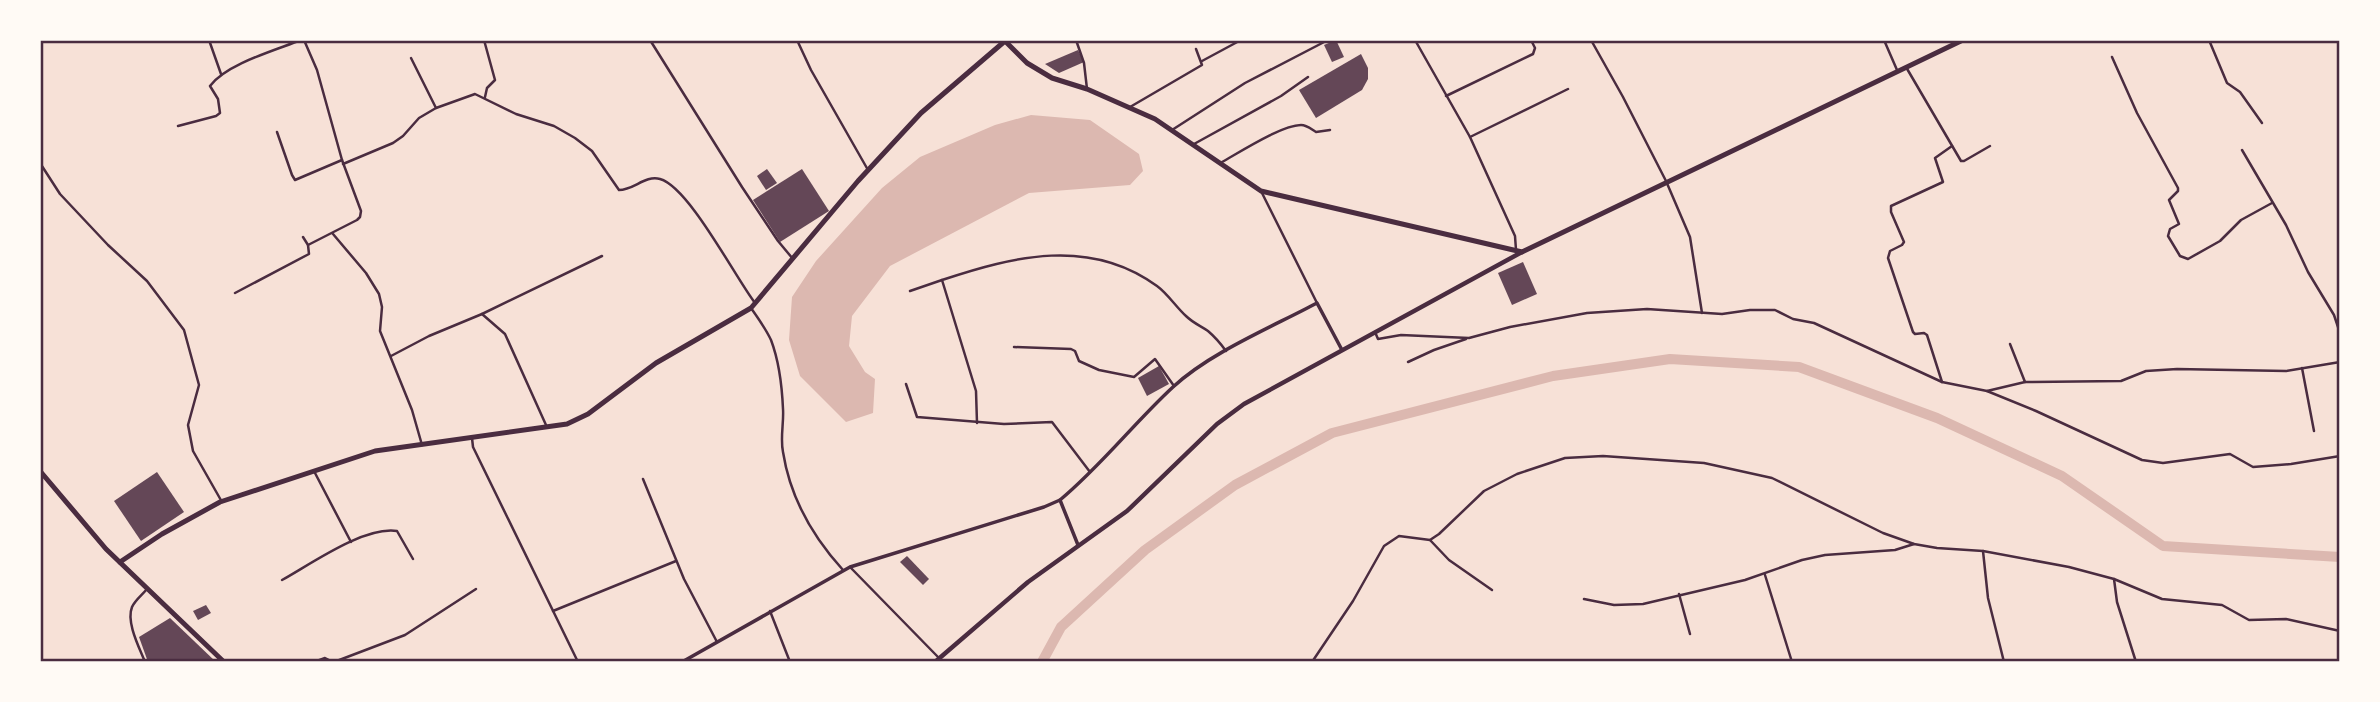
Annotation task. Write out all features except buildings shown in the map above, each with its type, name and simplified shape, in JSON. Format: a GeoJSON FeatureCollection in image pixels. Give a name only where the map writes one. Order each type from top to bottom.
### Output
{"type":"FeatureCollection","features":[{"type":"Feature","properties":{"kind":"highway"},"geometry":{"type":"LineString","coordinates":[[120,562],[162,534],[222,502],[314,470],[374,452],[547,428],[567,424],[588,414],[656,363],[753,305],[868,170],[921,113],[1004,41],[1027,63],[1052,78],[1130,107],[1194,144],[1261,191],[1519,251],[1964,40]]}},
{"type":"Feature","properties":{"kind":"highway"},"geometry":{"type":"LineString","coordinates":[[40,471],[120,562],[224,662]]}},
{"type":"Feature","properties":{"kind":"main road"},"geometry":{"type":"LineString","coordinates":[[937,660],[1028,582],[1127,510],[1217,424],[1244,404],[1519,251]]}},
{"type":"Feature","properties":{"kind":"street"},"geometry":{"type":"LineString","coordinates":[[209,40],[221,74]]}},
{"type":"Feature","properties":{"kind":"street"},"geometry":{"type":"LineString","coordinates":[[178,126],[219,113],[218,99],[210,86],[221,74],[303,40],[317,70],[342,162],[361,211],[360,217],[308,245]]}},
{"type":"Feature","properties":{"kind":"street"},"geometry":{"type":"LineString","coordinates":[[484,40],[495,80],[487,88],[485,97]]}},
{"type":"Feature","properties":{"kind":"street"},"geometry":{"type":"LineString","coordinates":[[650,40],[742,187],[793,259]]}},
{"type":"Feature","properties":{"kind":"street"},"geometry":{"type":"LineString","coordinates":[[797,40],[868,170]]}},
{"type":"Feature","properties":{"kind":"street"},"geometry":{"type":"LineString","coordinates":[[1076,40],[1084,63],[1087,89]]}},
{"type":"Feature","properties":{"kind":"street"},"geometry":{"type":"LineString","coordinates":[[1130,107],[1202,65],[1202,61],[1241,40]]}},
{"type":"Feature","properties":{"kind":"street"},"geometry":{"type":"LineString","coordinates":[[1171,130],[1245,83],[1328,40]]}},
{"type":"Feature","properties":{"kind":"street"},"geometry":{"type":"LineString","coordinates":[[1415,40],[1470,137],[1515,236],[1519,251]]}},
{"type":"Feature","properties":{"kind":"street"},"geometry":{"type":"LineString","coordinates":[[1446,96],[1533,54],[1535,48],[1531,40]]}},
{"type":"Feature","properties":{"kind":"street"},"geometry":{"type":"LineString","coordinates":[[1591,40],[1666,181],[1690,237],[1702,313]]}},
{"type":"Feature","properties":{"kind":"street"},"geometry":{"type":"LineString","coordinates":[[1884,40],[1897,70]]}},
{"type":"Feature","properties":{"kind":"street"},"geometry":{"type":"LineString","coordinates":[[2209,40],[2227,83],[2240,92],[2262,123]]}},
{"type":"Feature","properties":{"kind":"street"},"geometry":{"type":"LineString","coordinates":[[1196,49],[1202,61]]}},
{"type":"Feature","properties":{"kind":"street"},"geometry":{"type":"LineString","coordinates":[[2112,57],[2137,113],[2178,188],[2169,200],[2179,224],[2171,229],[2168,236],[2180,256],[2188,259],[2220,241],[2233,227],[2272,203]]}},
{"type":"Feature","properties":{"kind":"street"},"geometry":{"type":"LineString","coordinates":[[411,58],[436,108]]}},
{"type":"Feature","properties":{"kind":"street"},"geometry":{"type":"LineString","coordinates":[[1906,67],[1958,158],[1964,161],[1990,146]]}},
{"type":"Feature","properties":{"kind":"street"},"geometry":{"type":"LineString","coordinates":[[1194,144],[1271,102],[1308,78]]}},
{"type":"Feature","properties":{"kind":"street"},"geometry":{"type":"LineString","coordinates":[[1470,137],[1568,89]]}},
{"type":"Feature","properties":{"kind":"street"},"geometry":{"type":"LineString","coordinates":[[278,132],[295,180],[393,143],[419,118],[472,94],[485,97],[516,114],[554,126],[575,138],[592,151],[619,190],[626,190],[651,178],[667,182],[680,193],[708,229],[771,338],[778,363],[783,409],[782,451],[795,495],[820,544],[843,570]]}},
{"type":"Feature","properties":{"kind":"street"},"geometry":{"type":"LineString","coordinates":[[1221,163],[1294,126],[1306,126],[1316,132],[1330,130]]}},
{"type":"Feature","properties":{"kind":"street"},"geometry":{"type":"LineString","coordinates":[[1942,382],[1927,335],[1924,332],[1913,332],[1888,258],[1891,251],[1904,242],[1891,206],[1944,182],[1935,158],[1952,146]]}},
{"type":"Feature","properties":{"kind":"street"},"geometry":{"type":"LineString","coordinates":[[2242,150],[2286,225],[2308,272],[2334,315],[2340,333]]}},
{"type":"Feature","properties":{"kind":"street"},"geometry":{"type":"LineString","coordinates":[[40,163],[60,194],[108,246],[147,281],[184,330],[199,385],[188,425],[193,451],[222,502]]}},
{"type":"Feature","properties":{"kind":"street"},"geometry":{"type":"LineString","coordinates":[[1261,191],[1342,350]]}},
{"type":"Feature","properties":{"kind":"street"},"geometry":{"type":"LineString","coordinates":[[332,233],[366,272],[379,294],[382,307],[380,331],[412,410],[422,445]]}},
{"type":"Feature","properties":{"kind":"street"},"geometry":{"type":"LineString","coordinates":[[235,293],[306,257],[310,251],[303,237]]}},
{"type":"Feature","properties":{"kind":"street"},"geometry":{"type":"LineString","coordinates":[[910,291],[1017,258],[1048,254],[1111,262],[1159,287],[1189,320],[1208,331],[1226,351]]}},
{"type":"Feature","properties":{"kind":"street"},"geometry":{"type":"LineString","coordinates":[[390,356],[602,256]]}},
{"type":"Feature","properties":{"kind":"street"},"geometry":{"type":"LineString","coordinates":[[942,280],[975,391],[977,423]]}},
{"type":"Feature","properties":{"kind":"street"},"geometry":{"type":"LineString","coordinates":[[682,662],[843,570],[1059,500],[1174,386],[1226,351],[1317,303]]}},
{"type":"Feature","properties":{"kind":"street"},"geometry":{"type":"LineString","coordinates":[[1408,362],[1469,338],[1510,327],[1587,313],[1647,309],[1722,314],[1775,310],[1793,319],[1814,323],[1942,382],[1987,391],[2036,411],[2142,460],[2163,463],[2230,454],[2253,467],[2340,456]]}},
{"type":"Feature","properties":{"kind":"street"},"geometry":{"type":"LineString","coordinates":[[482,314],[505,334],[547,428]]}},
{"type":"Feature","properties":{"kind":"street"},"geometry":{"type":"LineString","coordinates":[[1375,332],[1378,340],[1401,335],[1469,338]]}},
{"type":"Feature","properties":{"kind":"street"},"geometry":{"type":"LineString","coordinates":[[2010,344],[2025,382]]}},
{"type":"Feature","properties":{"kind":"street"},"geometry":{"type":"LineString","coordinates":[[1014,347],[1071,349],[1079,360],[1099,370],[1134,377],[1155,359],[1174,386]]}},
{"type":"Feature","properties":{"kind":"street"},"geometry":{"type":"LineString","coordinates":[[1987,391],[2025,382],[2121,381],[2146,371],[2265,371],[2340,362]]}},
{"type":"Feature","properties":{"kind":"street"},"geometry":{"type":"LineString","coordinates":[[2302,368],[2314,431]]}},
{"type":"Feature","properties":{"kind":"street"},"geometry":{"type":"LineString","coordinates":[[906,384],[917,417],[977,423],[1052,422],[1090,472]]}},
{"type":"Feature","properties":{"kind":"street"},"geometry":{"type":"LineString","coordinates":[[472,438],[473,447],[502,509],[517,534],[578,662]]}},
{"type":"Feature","properties":{"kind":"street"},"geometry":{"type":"LineString","coordinates":[[1312,662],[1353,601],[1384,546],[1399,536],[1430,540],[1440,534],[1484,491],[1517,474],[1565,458],[1603,456],[1704,463],[1772,478],[1884,533],[1914,544],[1983,551],[2069,567],[2114,579],[2162,599],[2222,605],[2249,620],[2286,619],[2340,631]]}},
{"type":"Feature","properties":{"kind":"street"},"geometry":{"type":"LineString","coordinates":[[314,470],[351,542]]}},
{"type":"Feature","properties":{"kind":"street"},"geometry":{"type":"LineString","coordinates":[[643,479],[676,561],[717,642]]}},
{"type":"Feature","properties":{"kind":"street"},"geometry":{"type":"LineString","coordinates":[[1059,500],[1078,545]]}},
{"type":"Feature","properties":{"kind":"street"},"geometry":{"type":"LineString","coordinates":[[282,580],[351,542],[388,530],[397,531],[413,559]]}},
{"type":"Feature","properties":{"kind":"street"},"geometry":{"type":"LineString","coordinates":[[1430,540],[1449,560],[1492,590]]}},
{"type":"Feature","properties":{"kind":"street"},"geometry":{"type":"LineString","coordinates":[[1584,599],[1615,605],[1643,604],[1765,574],[1802,560],[1825,555],[1895,550],[1914,544]]}},
{"type":"Feature","properties":{"kind":"street"},"geometry":{"type":"LineString","coordinates":[[1983,551],[1988,598],[2004,662]]}},
{"type":"Feature","properties":{"kind":"street"},"geometry":{"type":"LineString","coordinates":[[553,611],[676,561]]}},
{"type":"Feature","properties":{"kind":"street"},"geometry":{"type":"LineString","coordinates":[[850,567],[937,660]]}},
{"type":"Feature","properties":{"kind":"street"},"geometry":{"type":"LineString","coordinates":[[1765,574],[1792,662]]}},
{"type":"Feature","properties":{"kind":"street"},"geometry":{"type":"LineString","coordinates":[[2114,579],[2117,602],[2136,662]]}},
{"type":"Feature","properties":{"kind":"street"},"geometry":{"type":"LineString","coordinates":[[145,662],[130,611],[148,589]]}},
{"type":"Feature","properties":{"kind":"street"},"geometry":{"type":"LineString","coordinates":[[314,662],[325,658],[333,662],[405,635],[476,589]]}},
{"type":"Feature","properties":{"kind":"street"},"geometry":{"type":"LineString","coordinates":[[1679,594],[1690,634]]}},
{"type":"Feature","properties":{"kind":"street"},"geometry":{"type":"LineString","coordinates":[[770,611],[790,662]]}},
{"type":"Feature","properties":{"kind":"shaded area"},"geometry":{"type":"Polygon","coordinates":[[[1031,115],[1090,120],[1139,154],[1143,171],[1130,185],[1029,193],[890,266],[852,316],[849,346],[865,372],[875,379],[873,413],[846,422],[800,376],[789,340],[792,297],[816,261],[882,188],[920,157],[995,125],[1031,115]]]}},
{"type":"Feature","properties":{"kind":"waterway"},"geometry":{"type":"LineString","coordinates":[[1042,662],[1061,627],[1145,550],[1235,485],[1332,433],[1553,376],[1670,359],[1799,367],[1937,418],[2062,476],[2163,546],[2340,557]]}}]}
